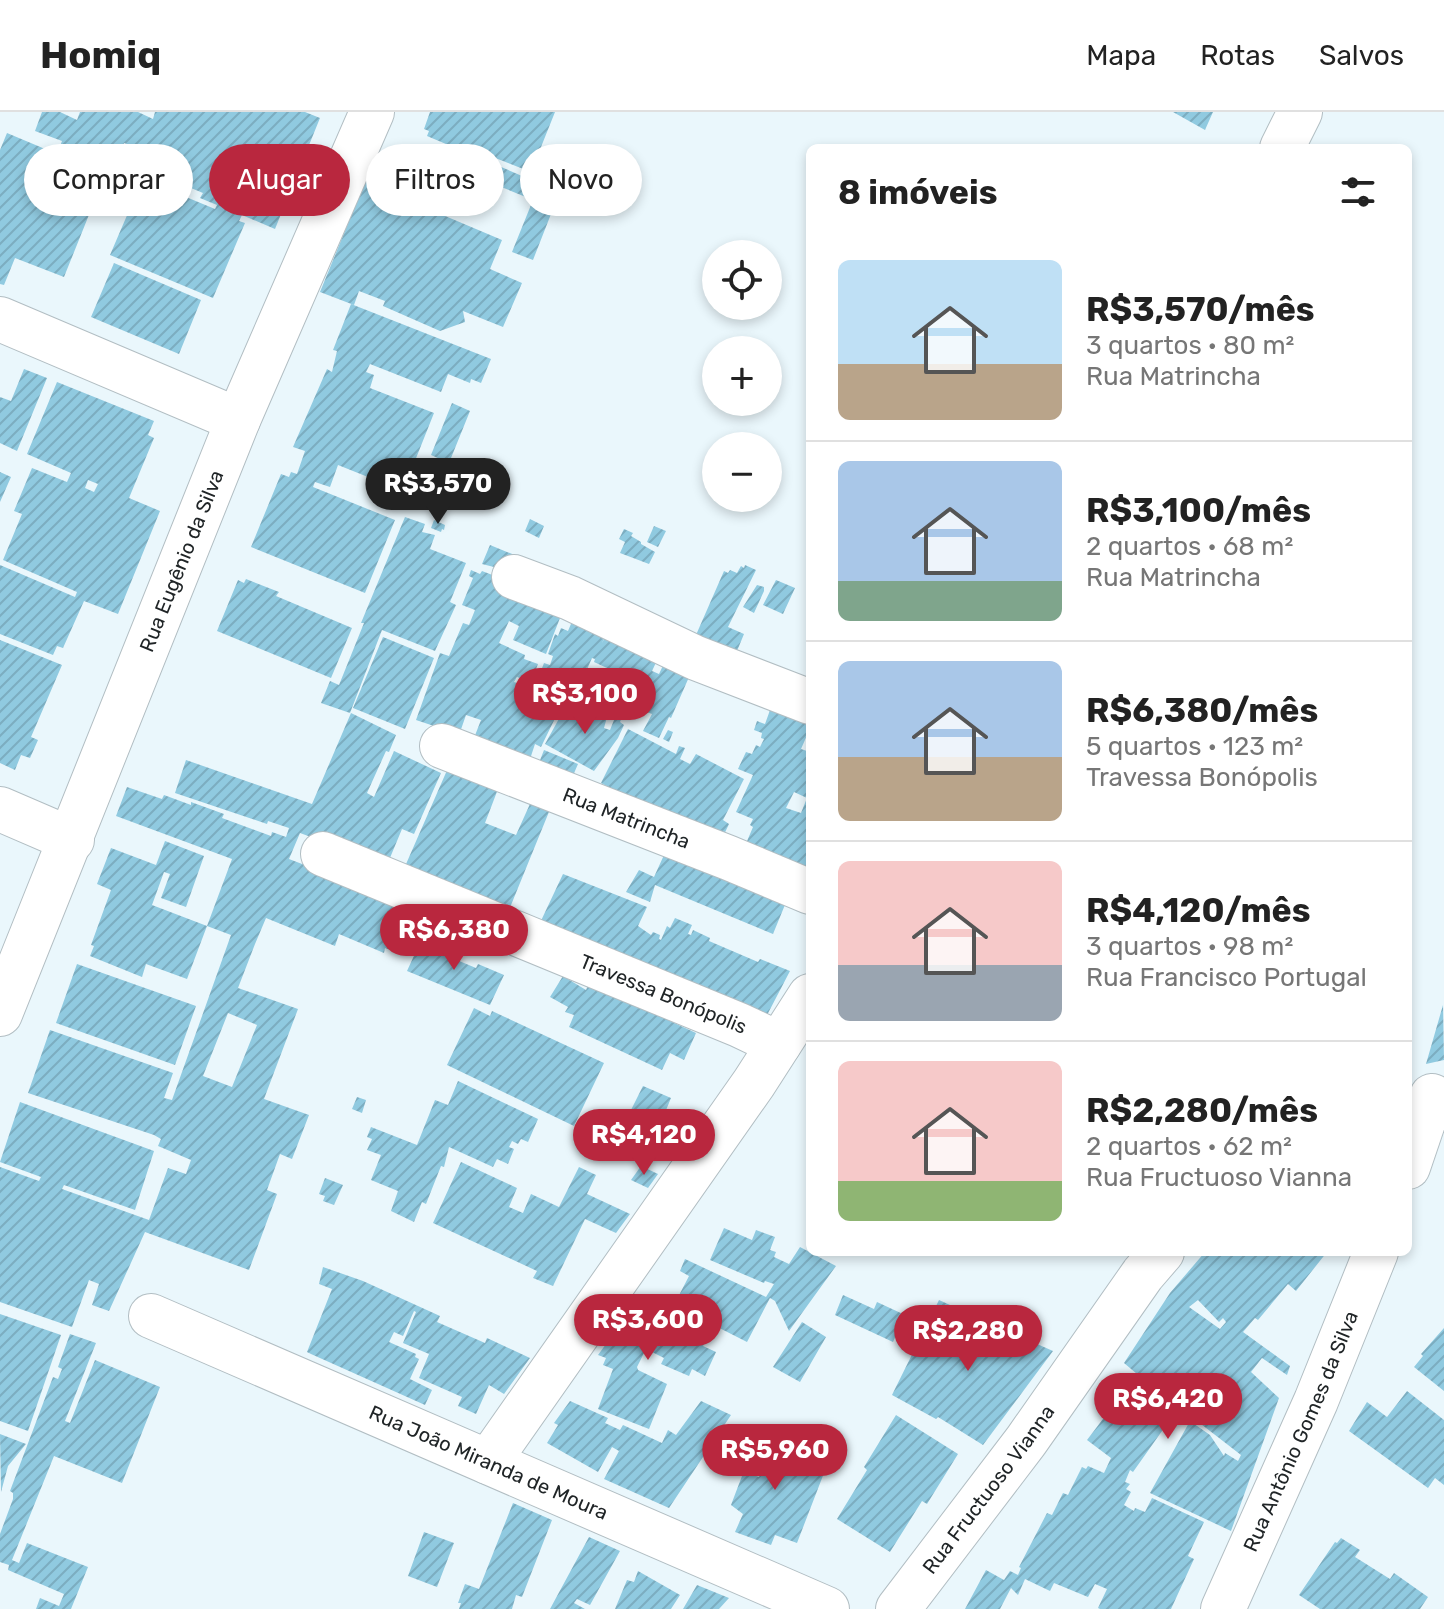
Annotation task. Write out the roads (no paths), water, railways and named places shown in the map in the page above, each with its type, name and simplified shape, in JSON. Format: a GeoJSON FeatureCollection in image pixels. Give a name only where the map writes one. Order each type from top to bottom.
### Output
{"type":"FeatureCollection","features":[{"type":"Feature","properties":{"kind":"street","name":"Rua Eugênio da Silva"},"geometry":{"type":"LineString","coordinates":[[0,1014],[238,420],[372,112]]}},
{"type":"Feature","properties":{"kind":"street"},"geometry":{"type":"LineString","coordinates":[[1284,144],[1300,112]]}},
{"type":"Feature","properties":{"kind":"street"},"geometry":{"type":"LineString","coordinates":[[0,319],[238,420]]}},
{"type":"Feature","properties":{"kind":"street"},"geometry":{"type":"LineString","coordinates":[[514,577],[570,598],[696,658],[806,700]]}},
{"type":"Feature","properties":{"kind":"street","name":"Rua Matrincha"},"geometry":{"type":"LineString","coordinates":[[442,746],[806,890]]}},
{"type":"Feature","properties":{"kind":"street"},"geometry":{"type":"LineString","coordinates":[[0,809],[72,840]]}},
{"type":"Feature","properties":{"kind":"street","name":"Travessa Bonópolis"},"geometry":{"type":"LineString","coordinates":[[323,854],[779,1044]]}},
{"type":"Feature","properties":{"kind":"street"},"geometry":{"type":"LineString","coordinates":[[488,1462],[754,1083],[806,1002]]}},
{"type":"Feature","properties":{"kind":"street"},"geometry":{"type":"LineString","coordinates":[[1412,1153],[1428,1096]]}},
{"type":"Feature","properties":{"kind":"street","name":"Rua Fructuoso Vianna"},"geometry":{"type":"LineString","coordinates":[[898,1609],[1026,1441],[1159,1256]]}},
{"type":"Feature","properties":{"kind":"street","name":"Rua Antônio Gomes da Silva"},"geometry":{"type":"LineString","coordinates":[[1223,1609],[1316,1401],[1374,1256]]}},
{"type":"Feature","properties":{"kind":"street","name":"Rua João Miranda de Moura"},"geometry":{"type":"LineString","coordinates":[[151,1316],[827,1609]]}}]}
